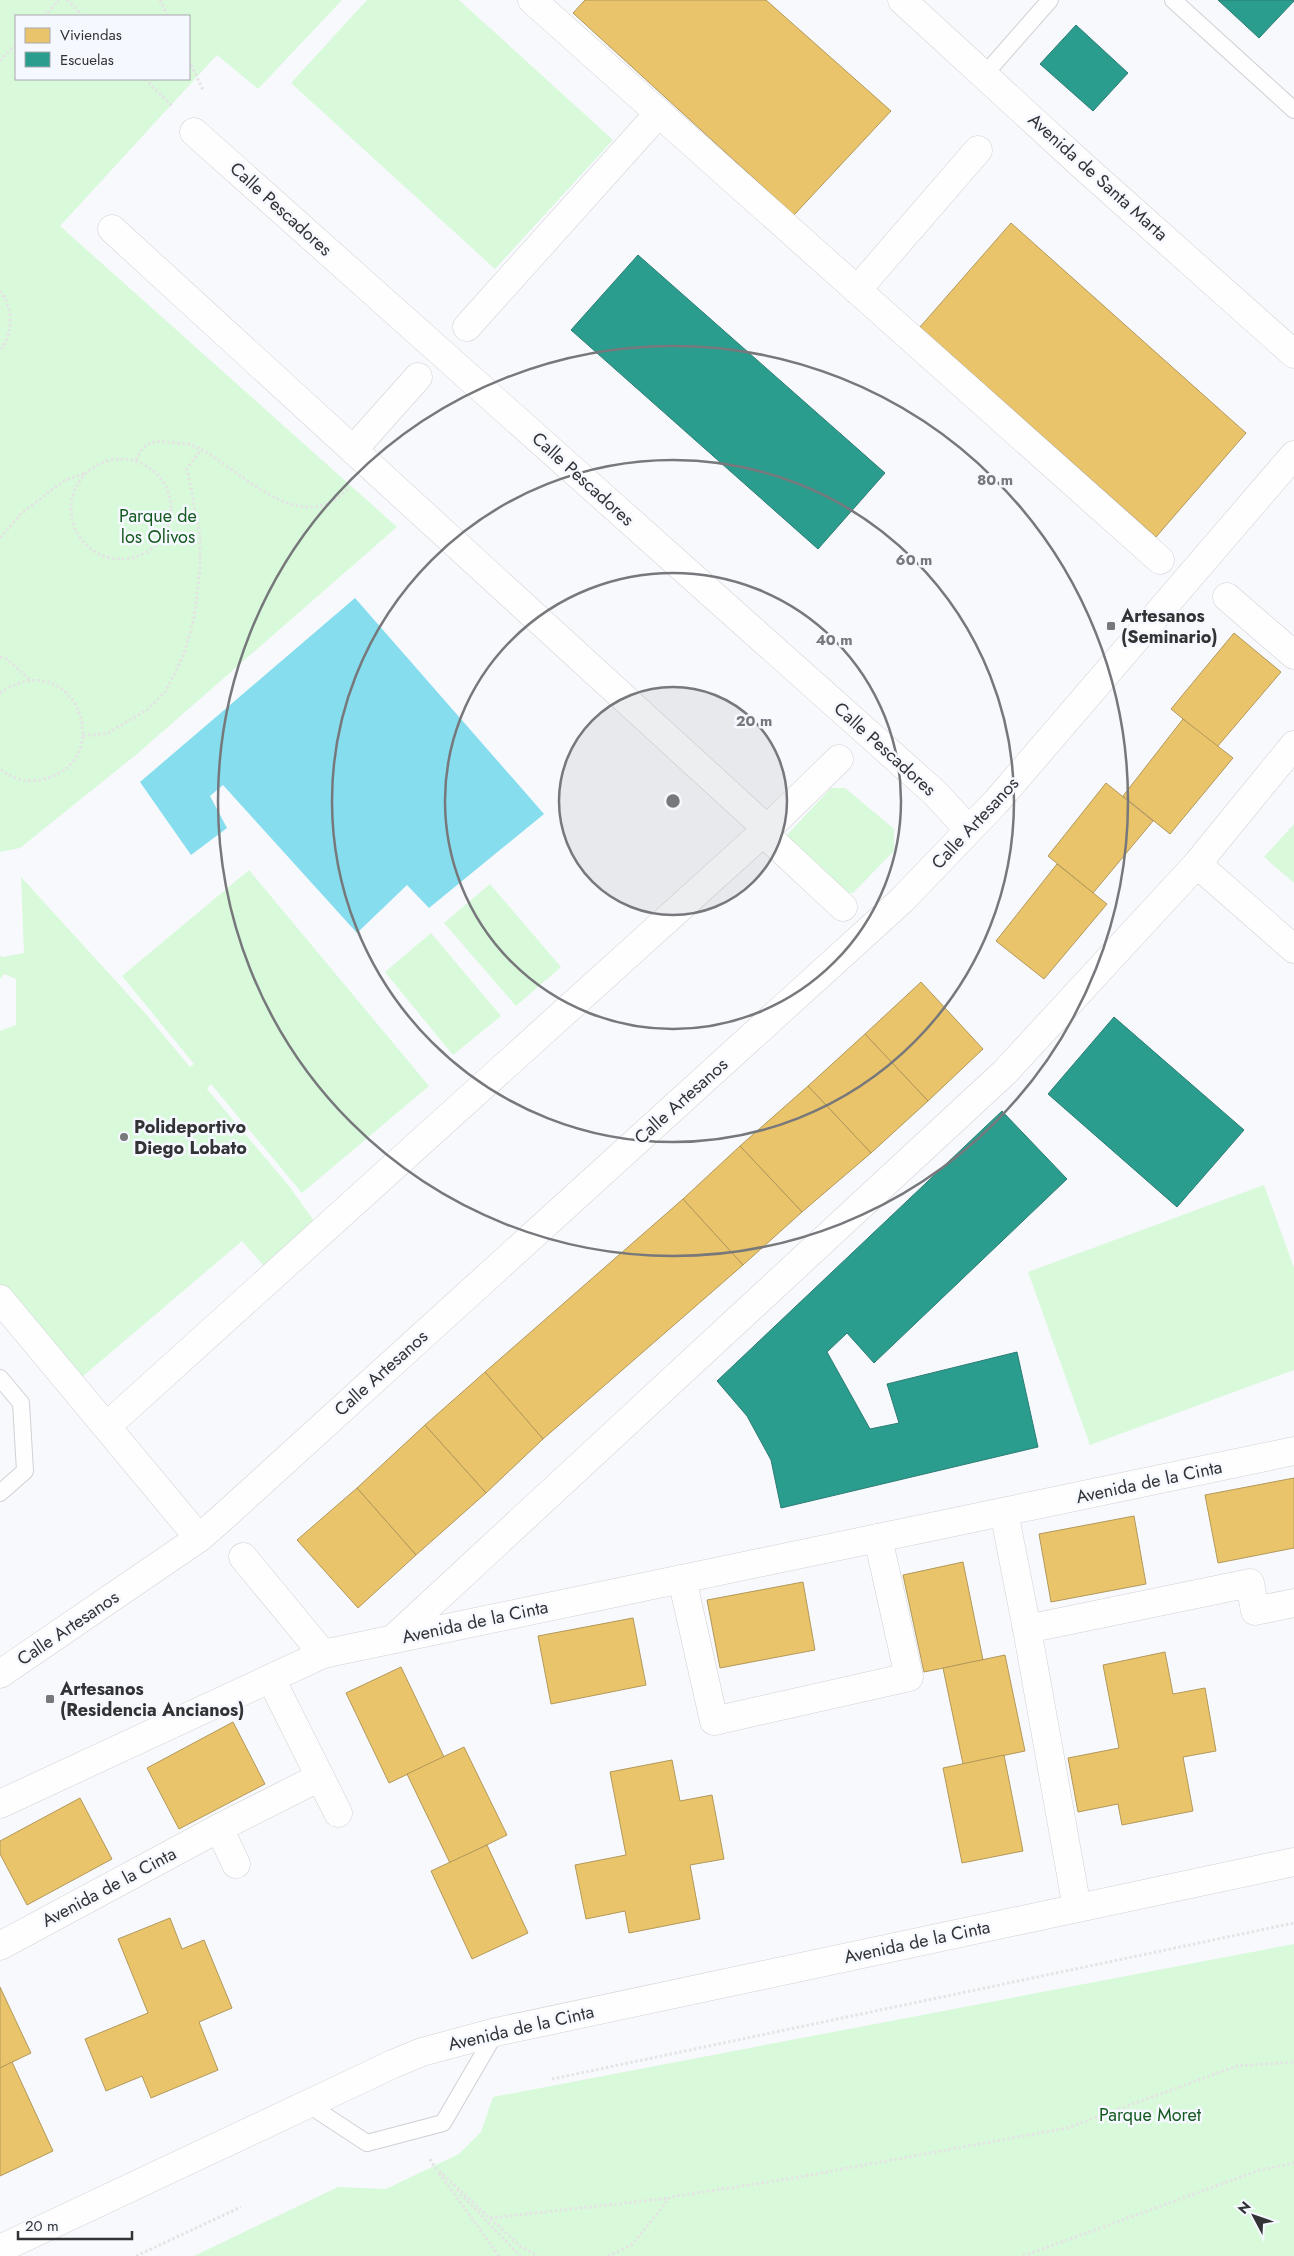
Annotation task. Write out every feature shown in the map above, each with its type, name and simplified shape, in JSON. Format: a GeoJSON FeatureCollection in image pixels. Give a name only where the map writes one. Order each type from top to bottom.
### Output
{"type":"FeatureCollection","features":[{"type":"Feature","properties":{"kind":"street"},"geometry":{"type":"LineString","coordinates":[[532,0],[1160,560]]}},
{"type":"Feature","properties":{"kind":"street","name":"Avenida de Santa Marta"},"geometry":{"type":"LineString","coordinates":[[902,0],[1294,354]]}},
{"type":"Feature","properties":{"kind":"street"},"geometry":{"type":"LineString","coordinates":[[467,327],[659,113]]}},
{"type":"Feature","properties":{"kind":"street","name":"Calle Pescadores"},"geometry":{"type":"LineString","coordinates":[[186,121],[935,792],[970,830]]}},
{"type":"Feature","properties":{"kind":"street"},"geometry":{"type":"LineString","coordinates":[[857,290],[978,150]]}},
{"type":"Feature","properties":{"kind":"street"},"geometry":{"type":"LineString","coordinates":[[112,229],[766,829],[768,837],[843,908]]}},
{"type":"Feature","properties":{"kind":"street"},"geometry":{"type":"LineString","coordinates":[[362,458],[418,376]]}},
{"type":"Feature","properties":{"kind":"street","name":"Calle Artesanos"},"geometry":{"type":"LineString","coordinates":[[0,1674],[199,1538],[902,900],[1009,787],[1294,455]]}},
{"type":"Feature","properties":{"kind":"street"},"geometry":{"type":"LineString","coordinates":[[1227,598],[1294,655]]}},
{"type":"Feature","properties":{"kind":"street"},"geometry":{"type":"LineString","coordinates":[[393,1639],[1005,1072],[1197,864],[1294,745]]}},
{"type":"Feature","properties":{"kind":"street"},"geometry":{"type":"LineString","coordinates":[[106,1426],[766,829],[839,759]]}},
{"type":"Feature","properties":{"kind":"street"},"geometry":{"type":"LineString","coordinates":[[1197,864],[1294,949]]}},
{"type":"Feature","properties":{"kind":"street"},"geometry":{"type":"LineString","coordinates":[[0,1299],[199,1538]]}},
{"type":"Feature","properties":{"kind":"street","name":"Avenida de la Cinta"},"geometry":{"type":"LineString","coordinates":[[0,1804],[323,1654],[1294,1451]]}},
{"type":"Feature","properties":{"kind":"street"},"geometry":{"type":"LineString","coordinates":[[1004,1512],[1028,1629],[1077,1908]]}},
{"type":"Feature","properties":{"kind":"street"},"geometry":{"type":"LineString","coordinates":[[682,1579],[714,1721],[909,1677],[878,1538]]}},
{"type":"Feature","properties":{"kind":"street"},"geometry":{"type":"LineString","coordinates":[[243,1558],[323,1654]]}},
{"type":"Feature","properties":{"kind":"street"},"geometry":{"type":"LineString","coordinates":[[1028,1629],[1250,1583],[1255,1611],[1294,1604]]}},
{"type":"Feature","properties":{"kind":"street"},"geometry":{"type":"LineString","coordinates":[[271,1679],[338,1813]]}},
{"type":"Feature","properties":{"kind":"street","name":"Avenida de la Cinta"},"geometry":{"type":"LineString","coordinates":[[0,1946],[219,1828],[320,1777]]}},
{"type":"Feature","properties":{"kind":"street"},"geometry":{"type":"LineString","coordinates":[[219,1828],[236,1864]]}},
{"type":"Feature","properties":{"kind":"street","name":"Avenida de la Cinta"},"geometry":{"type":"LineString","coordinates":[[0,2249],[306,2103],[422,2052],[496,2032],[1294,1862]]}},
{"type":"Feature","properties":{"kind":"lane"},"geometry":{"type":"LineString","coordinates":[[985,74],[1050,0]]}},
{"type":"Feature","properties":{"kind":"lane"},"geometry":{"type":"LineString","coordinates":[[1173,0],[1294,110]]}},
{"type":"Feature","properties":{"kind":"lane"},"geometry":{"type":"LineString","coordinates":[[0,1378],[21,1403],[25,1471],[0,1493]]}},
{"type":"Feature","properties":{"kind":"lane"},"geometry":{"type":"LineString","coordinates":[[306,2103],[367,2143],[443,2123],[496,2032]]}},
{"type":"Feature","properties":{"kind":"path"},"geometry":{"type":"LineString","coordinates":[[45,15],[60,0]]}},
{"type":"Feature","properties":{"kind":"path"},"geometry":{"type":"LineString","coordinates":[[66,0],[82,15]]}},
{"type":"Feature","properties":{"kind":"path"},"geometry":{"type":"LineString","coordinates":[[160,0],[168,15]]}},
{"type":"Feature","properties":{"kind":"path"},"geometry":{"type":"LineString","coordinates":[[0,61],[15,45]]}},
{"type":"Feature","properties":{"kind":"path"},"geometry":{"type":"LineString","coordinates":[[190,62],[203,90]]}},
{"type":"Feature","properties":{"kind":"path"},"geometry":{"type":"LineString","coordinates":[[146,80],[186,121]]}},
{"type":"Feature","properties":{"kind":"path"},"geometry":{"type":"LineString","coordinates":[[0,291],[9,310],[10,327],[5,344],[0,351]]}},
{"type":"Feature","properties":{"kind":"path"},"geometry":{"type":"LineString","coordinates":[[136,460],[142,447],[154,441],[190,445],[254,486],[288,504],[319,507],[341,496],[362,458]]}},
{"type":"Feature","properties":{"kind":"path"},"geometry":{"type":"LineString","coordinates":[[83,736],[108,733],[147,710],[166,691],[184,654],[194,618],[200,569],[200,535],[187,469],[200,451]]}},
{"type":"Feature","properties":{"kind":"path"},"geometry":{"type":"LineString","coordinates":[[0,538],[21,514],[63,481],[87,472],[101,462],[118,458],[136,460],[151,468],[164,481],[171,497],[172,515],[167,532],[156,546],[141,555],[124,560],[107,557],[91,550],[79,537],[72,521],[71,503],[76,487],[87,472]]}},
{"type":"Feature","properties":{"kind":"path"},"geometry":{"type":"LineString","coordinates":[[0,656],[7,659],[30,680]]}},
{"type":"Feature","properties":{"kind":"path"},"geometry":{"type":"LineString","coordinates":[[0,693],[13,684],[30,680],[48,682],[64,690],[76,703],[83,719],[83,736],[78,754],[68,767],[54,777],[36,781],[19,779],[0,768]]}},
{"type":"Feature","properties":{"kind":"path"},"geometry":{"type":"LineString","coordinates":[[552,2079],[1294,1923]]}},
{"type":"Feature","properties":{"kind":"path"},"geometry":{"type":"LineString","coordinates":[[490,2218],[670,2198],[788,2179],[1067,2128],[1236,2066],[1294,2062]]}},
{"type":"Feature","properties":{"kind":"path"},"geometry":{"type":"LineString","coordinates":[[430,2159],[499,2256]]}},
{"type":"Feature","properties":{"kind":"path"},"geometry":{"type":"LineString","coordinates":[[1023,2256],[1260,2170],[1294,2163]]}},
{"type":"Feature","properties":{"kind":"path"},"geometry":{"type":"LineString","coordinates":[[434,2166],[520,2246],[538,2256]]}},
{"type":"Feature","properties":{"kind":"path"},"geometry":{"type":"LineString","coordinates":[[434,2166],[520,2256]]}},
{"type":"Feature","properties":{"kind":"path"},"geometry":{"type":"LineString","coordinates":[[608,2256],[632,2245],[670,2198]]}},
{"type":"Feature","properties":{"kind":"path"},"geometry":{"type":"LineString","coordinates":[[136,2256],[241,2207]]}},
{"type":"Feature","properties":{"kind":"green space","name":"Parque de los Olivos"},"geometry":{"type":"Polygon","coordinates":[[[0,0],[342,0],[258,89],[217,55],[60,226],[397,527],[137,754],[20,848],[0,852],[0,0]]]}},
{"type":"Feature","properties":{"kind":"green space"},"geometry":{"type":"Polygon","coordinates":[[[367,0],[459,0],[613,140],[495,269],[291,83],[367,0]]]}},
{"type":"Feature","properties":{"kind":"green space"},"geometry":{"type":"Polygon","coordinates":[[[831,788],[845,788],[894,829],[894,851],[853,893],[831,893],[786,836],[831,788]]]}},
{"type":"Feature","properties":{"kind":"green space"},"geometry":{"type":"Polygon","coordinates":[[[1294,824],[1294,883],[1264,857],[1294,824]]]}},
{"type":"Feature","properties":{"kind":"green space","name":"Polideportivo Diego Lobato"},"geometry":{"type":"Polygon","coordinates":[[[249,870],[429,1086],[302,1193],[211,1084],[207,1089],[289,1186],[319,1228],[271,1274],[242,1241],[76,1382],[0,1290],[0,1031],[16,1025],[16,979],[4,974],[0,979],[0,956],[24,953],[21,877],[145,1013],[190,1067],[194,1064],[122,976],[249,870]]]}},
{"type":"Feature","properties":{"kind":"green space"},"geometry":{"type":"Polygon","coordinates":[[[490,884],[561,967],[516,1006],[444,923],[490,884]]]}},
{"type":"Feature","properties":{"kind":"green space"},"geometry":{"type":"Polygon","coordinates":[[[431,933],[501,1016],[453,1055],[385,972],[431,933]]]}},
{"type":"Feature","properties":{"kind":"green space"},"geometry":{"type":"Polygon","coordinates":[[[1264,1185],[1294,1268],[1294,1370],[1090,1445],[1028,1272],[1264,1185]]]}},
{"type":"Feature","properties":{"kind":"green space","name":"Parque Moret"},"geometry":{"type":"Polygon","coordinates":[[[1294,1944],[1294,2256],[194,2256],[338,2187],[386,2189],[459,2154],[481,2132],[493,2097],[1294,1944]]]}},
{"type":"Feature","properties":{"kind":"water"},"geometry":{"type":"Polygon","coordinates":[[[355,598],[544,814],[429,908],[407,885],[357,933],[223,785],[210,796],[227,828],[191,855],[140,782],[355,598]]]}},
{"type":"Feature","properties":{"kind":"building: Viviendas"},"geometry":{"type":"Polygon","coordinates":[[[585,0],[766,0],[891,111],[794,215],[573,13],[585,0]]]}},
{"type":"Feature","properties":{"kind":"building: Viviendas"},"geometry":{"type":"Polygon","coordinates":[[[1011,223],[1246,433],[1156,537],[920,327],[1011,223]]]}},
{"type":"Feature","properties":{"kind":"building: Viviendas"},"geometry":{"type":"Polygon","coordinates":[[[1234,633],[1281,672],[1217,747],[1171,709],[1234,633]]]}},
{"type":"Feature","properties":{"kind":"building: Viviendas"},"geometry":{"type":"Polygon","coordinates":[[[1183,719],[1233,758],[1170,834],[1123,796],[1183,719]]]}},
{"type":"Feature","properties":{"kind":"building: Viviendas"},"geometry":{"type":"Polygon","coordinates":[[[1106,783],[1153,821],[1093,893],[1048,856],[1106,783]]]}},
{"type":"Feature","properties":{"kind":"building: Viviendas"},"geometry":{"type":"Polygon","coordinates":[[[1057,864],[1107,904],[1044,979],[996,941],[1057,864]]]}},
{"type":"Feature","properties":{"kind":"building: Viviendas"},"geometry":{"type":"Polygon","coordinates":[[[921,982],[983,1049],[928,1101],[865,1034],[921,982]]]}},
{"type":"Feature","properties":{"kind":"building: Viviendas"},"geometry":{"type":"Polygon","coordinates":[[[865,1034],[928,1101],[871,1153],[808,1086],[865,1034]]]}},
{"type":"Feature","properties":{"kind":"building: Viviendas"},"geometry":{"type":"Polygon","coordinates":[[[808,1086],[871,1153],[802,1212],[740,1146],[808,1086]]]}},
{"type":"Feature","properties":{"kind":"building: Viviendas"},"geometry":{"type":"Polygon","coordinates":[[[740,1146],[802,1212],[743,1265],[683,1199],[740,1146]]]}},
{"type":"Feature","properties":{"kind":"building: Viviendas"},"geometry":{"type":"Polygon","coordinates":[[[683,1199],[743,1265],[543,1439],[485,1372],[683,1199]]]}},
{"type":"Feature","properties":{"kind":"building: Viviendas"},"geometry":{"type":"Polygon","coordinates":[[[485,1372],[543,1439],[486,1493],[425,1425],[485,1372]]]}},
{"type":"Feature","properties":{"kind":"building: Viviendas"},"geometry":{"type":"Polygon","coordinates":[[[425,1425],[486,1493],[416,1555],[357,1488],[425,1425]]]}},
{"type":"Feature","properties":{"kind":"building: Viviendas"},"geometry":{"type":"Polygon","coordinates":[[[1294,1478],[1294,1548],[1218,1563],[1205,1495],[1294,1478]]]}},
{"type":"Feature","properties":{"kind":"building: Viviendas"},"geometry":{"type":"Polygon","coordinates":[[[357,1488],[416,1555],[358,1608],[297,1540],[357,1488]]]}},
{"type":"Feature","properties":{"kind":"building: Viviendas"},"geometry":{"type":"Polygon","coordinates":[[[1134,1516],[1146,1584],[1051,1602],[1039,1534],[1134,1516]]]}},
{"type":"Feature","properties":{"kind":"building: Viviendas"},"geometry":{"type":"Polygon","coordinates":[[[963,1562],[983,1660],[924,1672],[903,1575],[963,1562]]]}},
{"type":"Feature","properties":{"kind":"building: Viviendas"},"geometry":{"type":"Polygon","coordinates":[[[803,1582],[815,1650],[720,1668],[707,1600],[803,1582]]]}},
{"type":"Feature","properties":{"kind":"building: Viviendas"},"geometry":{"type":"Polygon","coordinates":[[[633,1618],[646,1685],[551,1704],[538,1636],[633,1618]]]}},
{"type":"Feature","properties":{"kind":"building: Viviendas"},"geometry":{"type":"Polygon","coordinates":[[[1165,1652],[1173,1694],[1205,1688],[1216,1751],[1183,1757],[1193,1811],[1122,1825],[1118,1804],[1078,1812],[1068,1758],[1119,1748],[1103,1665],[1165,1652]]]}},
{"type":"Feature","properties":{"kind":"building: Viviendas"},"geometry":{"type":"Polygon","coordinates":[[[1005,1655],[1025,1751],[963,1764],[943,1668],[1005,1655]]]}},
{"type":"Feature","properties":{"kind":"building: Viviendas"},"geometry":{"type":"Polygon","coordinates":[[[401,1667],[444,1757],[389,1783],[346,1693],[401,1667]]]}},
{"type":"Feature","properties":{"kind":"building: Viviendas"},"geometry":{"type":"Polygon","coordinates":[[[233,1722],[265,1784],[179,1829],[147,1768],[233,1722]]]}},
{"type":"Feature","properties":{"kind":"building: Viviendas"},"geometry":{"type":"Polygon","coordinates":[[[464,1747],[507,1835],[450,1863],[407,1774],[464,1747]]]}},
{"type":"Feature","properties":{"kind":"building: Viviendas"},"geometry":{"type":"Polygon","coordinates":[[[1004,1755],[1023,1851],[962,1863],[943,1768],[1004,1755]]]}},
{"type":"Feature","properties":{"kind":"building: Viviendas"},"geometry":{"type":"Polygon","coordinates":[[[672,1760],[680,1801],[712,1795],[724,1859],[690,1865],[700,1919],[629,1933],[625,1911],[586,1919],[575,1865],[626,1855],[610,1772],[672,1760]]]}},
{"type":"Feature","properties":{"kind":"building: Viviendas"},"geometry":{"type":"Polygon","coordinates":[[[80,1798],[112,1859],[27,1905],[0,1854],[0,1841],[80,1798]]]}},
{"type":"Feature","properties":{"kind":"building: Viviendas"},"geometry":{"type":"Polygon","coordinates":[[[487,1845],[528,1933],[472,1959],[431,1871],[487,1845]]]}},
{"type":"Feature","properties":{"kind":"building: Viviendas"},"geometry":{"type":"Polygon","coordinates":[[[170,1918],[182,1949],[204,1940],[232,2008],[199,2022],[218,2070],[151,2098],[142,2076],[106,2091],[85,2039],[148,2013],[118,1939],[170,1918]]]}},
{"type":"Feature","properties":{"kind":"building: Viviendas"},"geometry":{"type":"Polygon","coordinates":[[[0,1987],[31,2053],[0,2068],[0,1987]]]}},
{"type":"Feature","properties":{"kind":"building: Viviendas"},"geometry":{"type":"Polygon","coordinates":[[[12,2062],[53,2151],[0,2176],[0,2068],[12,2062]]]}},
{"type":"Feature","properties":{"kind":"building: Escuelas"},"geometry":{"type":"Polygon","coordinates":[[[1218,0],[1294,0],[1294,1],[1259,38],[1218,0]]]}},
{"type":"Feature","properties":{"kind":"building: Escuelas"},"geometry":{"type":"Polygon","coordinates":[[[1076,25],[1128,73],[1093,111],[1040,64],[1076,25]]]}},
{"type":"Feature","properties":{"kind":"building: Escuelas"},"geometry":{"type":"Polygon","coordinates":[[[638,255],[885,473],[818,549],[571,330],[638,255]]]}},
{"type":"Feature","properties":{"kind":"building: Escuelas"},"geometry":{"type":"Polygon","coordinates":[[[1114,1017],[1244,1130],[1177,1207],[1048,1094],[1114,1017]]]}},
{"type":"Feature","properties":{"kind":"building: Escuelas"},"geometry":{"type":"Polygon","coordinates":[[[1002,1111],[1067,1179],[874,1363],[847,1333],[827,1352],[870,1429],[899,1423],[887,1384],[1017,1352],[1038,1447],[781,1508],[771,1460],[747,1416],[717,1381],[1002,1111]]]}},
{"type":"Feature","properties":{"kind":"place","name":"Artesanos (Seminario)"},"geometry":{"type":"Point","coordinates":[1111,626]}},
{"type":"Feature","properties":{"kind":"place","name":"Polideportivo Diego Lobato"},"geometry":{"type":"Point","coordinates":[124,1137]}},
{"type":"Feature","properties":{"kind":"place","name":"Artesanos (Residencia Ancianos)"},"geometry":{"type":"Point","coordinates":[50,1699]}}]}
